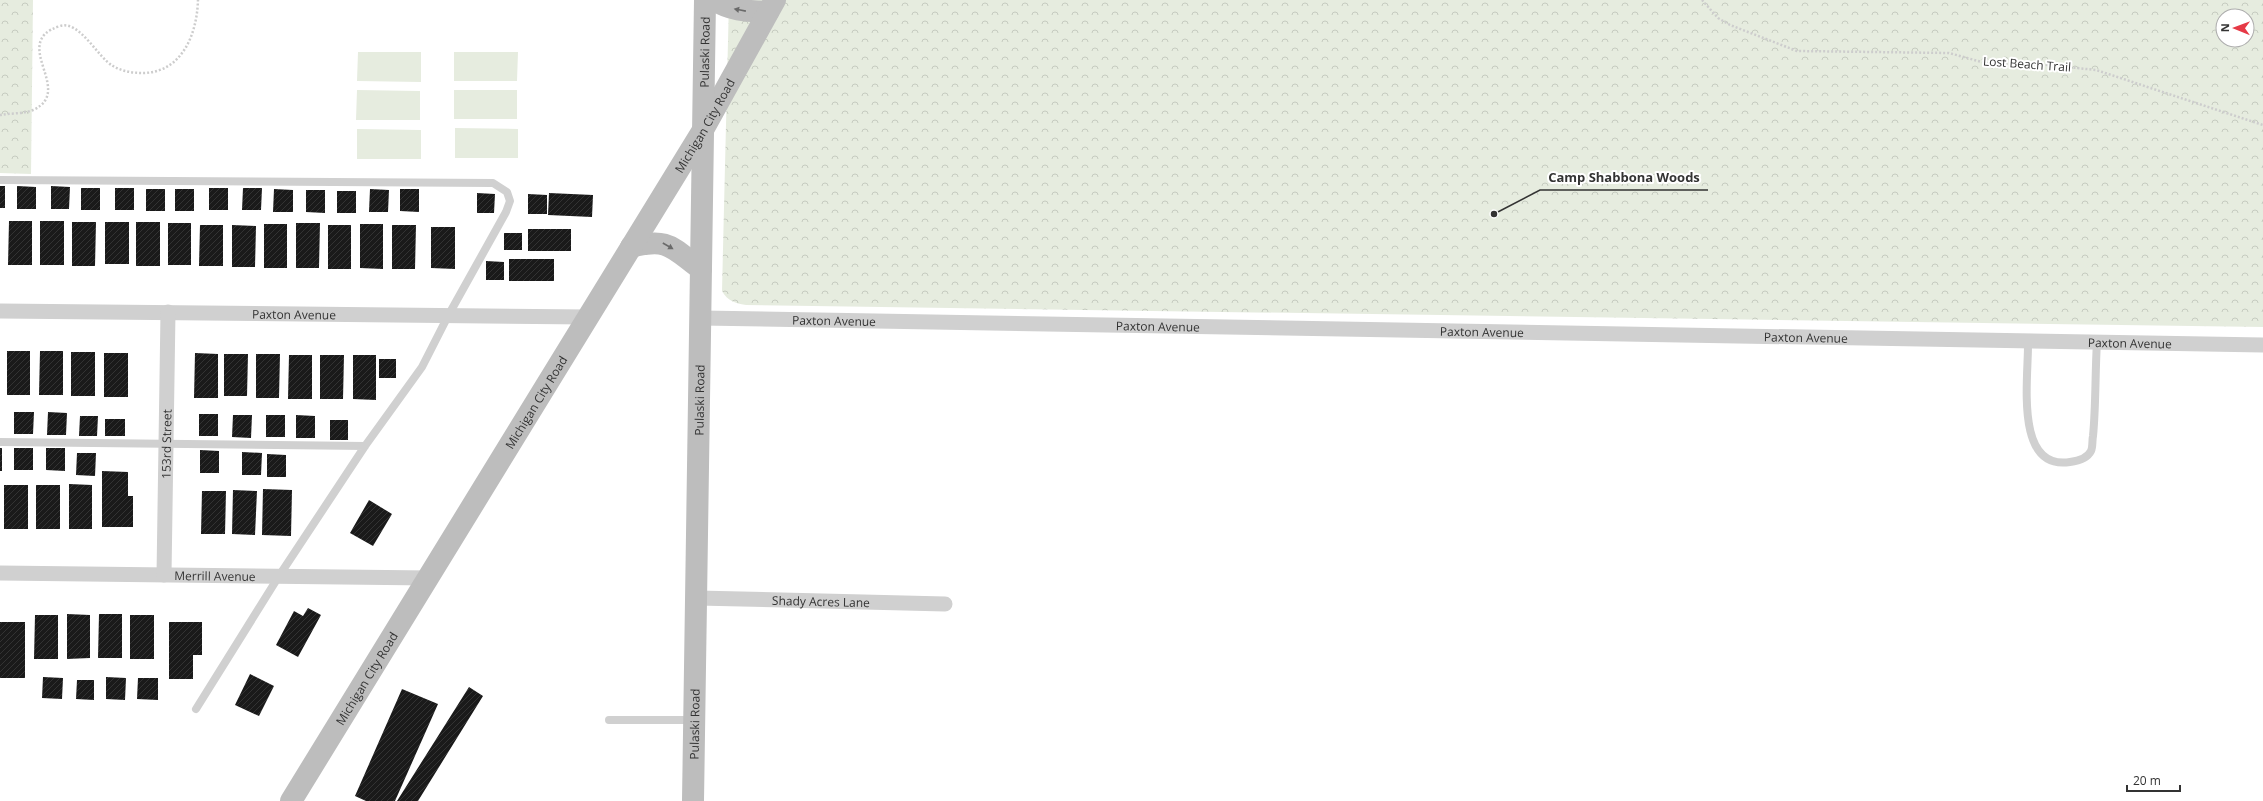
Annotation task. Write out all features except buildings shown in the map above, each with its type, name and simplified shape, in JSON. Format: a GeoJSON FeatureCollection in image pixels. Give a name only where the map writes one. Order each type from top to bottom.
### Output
{"type":"FeatureCollection","features":[{"type":"Feature","properties":{"kind":"street","name":"Pulaski Road"},"geometry":{"type":"LineString","coordinates":[[693,801],[705,0]]}},
{"type":"Feature","properties":{"kind":"street"},"geometry":{"type":"LineString","coordinates":[[714,0],[723,6],[742,11],[771,6]]}},
{"type":"Feature","properties":{"kind":"street","name":"Michigan City Road"},"geometry":{"type":"LineString","coordinates":[[291,801],[430,578],[703,130],[771,6]]}},
{"type":"Feature","properties":{"kind":"street"},"geometry":{"type":"LineString","coordinates":[[631,247],[649,242],[663,243],[701,269]]}},
{"type":"Feature","properties":{"kind":"street","name":"Paxton Avenue"},"geometry":{"type":"LineString","coordinates":[[0,311],[588,317]]}},
{"type":"Feature","properties":{"kind":"street","name":"153rd Street"},"geometry":{"type":"LineString","coordinates":[[164,575],[168,312]]}},
{"type":"Feature","properties":{"kind":"street","name":"Paxton Avenue"},"geometry":{"type":"LineString","coordinates":[[701,318],[2263,345]]}},
{"type":"Feature","properties":{"kind":"street","name":"Merrill Avenue"},"geometry":{"type":"LineString","coordinates":[[0,573],[430,578]]}},
{"type":"Feature","properties":{"kind":"street","name":"Shady Acres Lane"},"geometry":{"type":"LineString","coordinates":[[697,598],[945,604]]}},
{"type":"Feature","properties":{"kind":"lane"},"geometry":{"type":"LineString","coordinates":[[0,180],[494,183],[507,192],[510,201],[506,212],[448,316],[422,367],[365,446],[279,576],[196,709]]}},
{"type":"Feature","properties":{"kind":"lane"},"geometry":{"type":"LineString","coordinates":[[2028,341],[2028,425],[2034,445],[2046,459],[2058,464],[2080,461],[2091,451],[2095,418],[2097,342]]}},
{"type":"Feature","properties":{"kind":"lane"},"geometry":{"type":"LineString","coordinates":[[0,442],[365,446]]}},
{"type":"Feature","properties":{"kind":"lane"},"geometry":{"type":"LineString","coordinates":[[609,720],[695,720]]}},
{"type":"Feature","properties":{"kind":"path"},"geometry":{"type":"LineString","coordinates":[[0,115],[32,110],[45,100],[48,90],[48,80],[40,58],[39,43],[43,34],[61,25],[76,28],[103,58],[113,66],[124,71],[152,72],[166,68],[177,59],[190,43],[195,27],[198,0]]}},
{"type":"Feature","properties":{"kind":"path","name":"Lost Beach Trail"},"geometry":{"type":"LineString","coordinates":[[1702,0],[1718,18],[1730,25],[1797,51],[1949,53],[1989,64],[2038,64],[2096,70],[2263,125]]}},
{"type":"Feature","properties":{"kind":"green space"},"geometry":{"type":"Polygon","coordinates":[[[0,0],[33,0],[31,174],[0,173],[0,0]]]}},
{"type":"Feature","properties":{"kind":"green space"},"geometry":{"type":"Polygon","coordinates":[[[729,0],[2263,0],[2263,327],[746,305],[732,301],[722,291],[729,0]]]}},
{"type":"Feature","properties":{"kind":"green space"},"geometry":{"type":"Polygon","coordinates":[[[358,52],[421,52],[421,82],[357,81],[358,52]]]}},
{"type":"Feature","properties":{"kind":"green space"},"geometry":{"type":"Polygon","coordinates":[[[454,52],[518,52],[517,81],[454,81],[454,52]]]}},
{"type":"Feature","properties":{"kind":"green space"},"geometry":{"type":"Polygon","coordinates":[[[357,90],[420,91],[420,120],[356,120],[357,90]]]}},
{"type":"Feature","properties":{"kind":"green space"},"geometry":{"type":"Polygon","coordinates":[[[454,90],[517,90],[517,119],[454,119],[454,90]]]}},
{"type":"Feature","properties":{"kind":"green space"},"geometry":{"type":"Polygon","coordinates":[[[455,128],[518,129],[518,158],[455,158],[455,128]]]}},
{"type":"Feature","properties":{"kind":"green space"},"geometry":{"type":"Polygon","coordinates":[[[357,129],[421,130],[421,159],[357,159],[357,129]]]}},
{"type":"Feature","properties":{"kind":"place","name":"Camp Shabbona Woods"},"geometry":{"type":"Point","coordinates":[1494,214]}}]}
